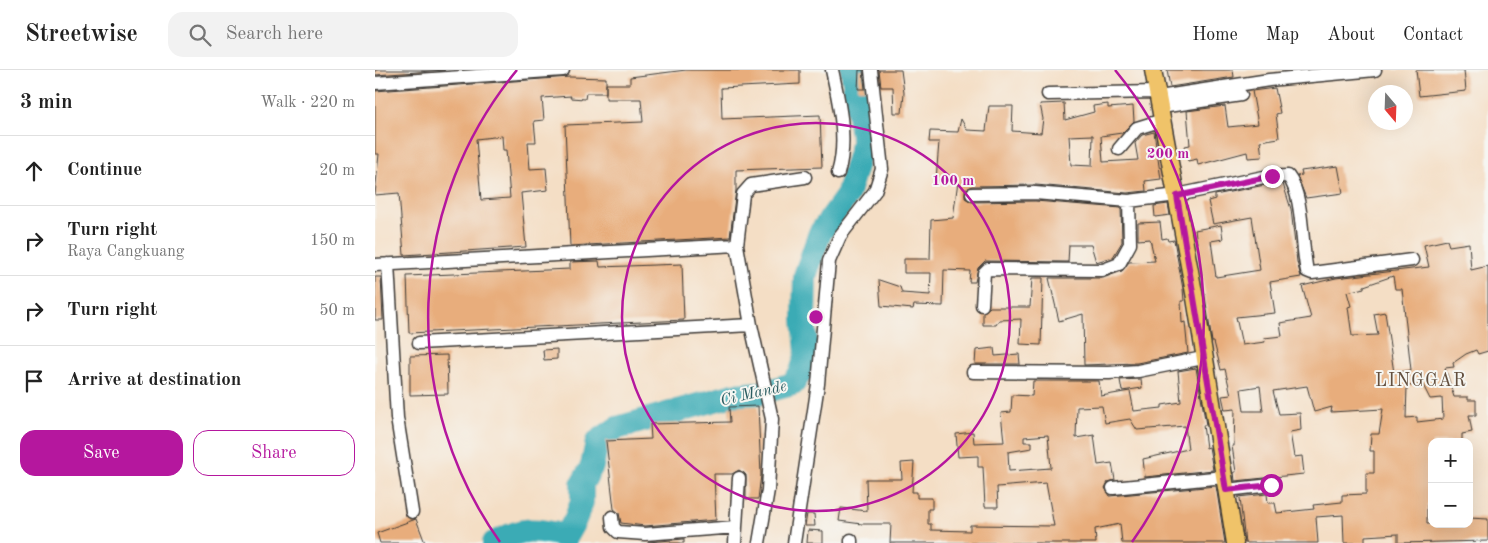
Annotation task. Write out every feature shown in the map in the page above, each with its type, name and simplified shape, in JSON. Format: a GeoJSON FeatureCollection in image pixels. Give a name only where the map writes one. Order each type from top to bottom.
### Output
{"type":"FeatureCollection","features":[{"type":"Feature","properties":{"kind":"main road"},"geometry":{"type":"LineString","coordinates":[[1153,70],[1177,196],[1235,543]]}},
{"type":"Feature","properties":{"kind":"street"},"geometry":{"type":"LineString","coordinates":[[375,83],[427,75],[563,70]]}},
{"type":"Feature","properties":{"kind":"street"},"geometry":{"type":"LineString","coordinates":[[832,70],[841,108],[842,155],[838,173]]}},
{"type":"Feature","properties":{"kind":"street"},"geometry":{"type":"LineString","coordinates":[[794,543],[818,384],[829,261],[840,236],[875,191],[882,169],[871,70]]}},
{"type":"Feature","properties":{"kind":"street"},"geometry":{"type":"LineString","coordinates":[[1119,149],[1160,104],[1268,75],[1375,70]]}},
{"type":"Feature","properties":{"kind":"street"},"geometry":{"type":"LineString","coordinates":[[1048,94],[1160,104],[1241,94]]}},
{"type":"Feature","properties":{"kind":"street"},"geometry":{"type":"LineString","coordinates":[[972,194],[1035,194],[1129,200],[1177,196],[1264,177],[1288,176],[1292,181],[1298,204],[1307,271],[1312,273],[1412,260]]}},
{"type":"Feature","properties":{"kind":"street"},"geometry":{"type":"LineString","coordinates":[[759,543],[768,490],[772,419],[751,325],[737,245],[743,194],[746,189],[758,183],[805,177]]}},
{"type":"Feature","properties":{"kind":"street"},"geometry":{"type":"LineString","coordinates":[[983,305],[984,273],[988,269],[1103,270],[1119,264],[1130,244],[1129,200]]}},
{"type":"Feature","properties":{"kind":"street"},"geometry":{"type":"LineString","coordinates":[[375,265],[737,245]]}},
{"type":"Feature","properties":{"kind":"street"},"geometry":{"type":"LineString","coordinates":[[388,264],[397,418],[412,512]]}},
{"type":"Feature","properties":{"kind":"street"},"geometry":{"type":"LineString","coordinates":[[419,343],[751,325]]}},
{"type":"Feature","properties":{"kind":"street"},"geometry":{"type":"LineString","coordinates":[[973,372],[1109,373],[1138,371],[1203,358]]}},
{"type":"Feature","properties":{"kind":"street"},"geometry":{"type":"LineString","coordinates":[[735,543],[739,478]]}},
{"type":"Feature","properties":{"kind":"street"},"geometry":{"type":"LineString","coordinates":[[1113,488],[1225,483],[1271,485]]}},
{"type":"Feature","properties":{"kind":"street"},"geometry":{"type":"LineString","coordinates":[[612,517],[613,527],[618,532],[637,538],[736,527]]}},
{"type":"Feature","properties":{"kind":"building"},"geometry":{"type":"Polygon","coordinates":[[[375,70],[445,70],[375,75],[375,70]]]}},
{"type":"Feature","properties":{"kind":"building"},"geometry":{"type":"Polygon","coordinates":[[[686,70],[800,70],[800,84],[721,88],[722,119],[820,115],[822,167],[736,170],[736,190],[730,237],[570,246],[565,125],[643,122],[641,99],[606,99],[606,84],[630,84],[630,77],[686,70]]]}},
{"type":"Feature","properties":{"kind":"building"},"geometry":{"type":"Polygon","coordinates":[[[859,70],[863,70],[865,89],[858,89],[859,70]]]}},
{"type":"Feature","properties":{"kind":"building"},"geometry":{"type":"Polygon","coordinates":[[[879,70],[901,70],[904,93],[902,113],[894,113],[893,87],[881,87],[879,70]]]}},
{"type":"Feature","properties":{"kind":"building"},"geometry":{"type":"Polygon","coordinates":[[[1167,70],[1233,70],[1234,77],[1170,87],[1167,70]]]}},
{"type":"Feature","properties":{"kind":"building"},"geometry":{"type":"Polygon","coordinates":[[[1416,70],[1464,70],[1466,91],[1419,96],[1416,70]]]}},
{"type":"Feature","properties":{"kind":"building"},"geometry":{"type":"Polygon","coordinates":[[[570,77],[606,78],[606,93],[586,93],[585,99],[570,98],[571,96],[542,98],[544,120],[534,121],[536,142],[528,142],[530,169],[546,168],[548,190],[521,193],[526,247],[404,255],[399,193],[375,195],[379,154],[375,154],[375,91],[570,77]],[[502,136],[476,139],[481,200],[510,198],[506,150],[503,150],[502,136]]]}},
{"type":"Feature","properties":{"kind":"building"},"geometry":{"type":"Polygon","coordinates":[[[1275,88],[1280,113],[1276,114],[1279,138],[1260,141],[1262,157],[1248,158],[1247,152],[1198,165],[1197,159],[1188,161],[1185,146],[1190,145],[1187,111],[1225,106],[1228,127],[1258,124],[1252,91],[1275,88]]]}},
{"type":"Feature","properties":{"kind":"building"},"geometry":{"type":"Polygon","coordinates":[[[1064,103],[1065,120],[1094,112],[1093,106],[1108,104],[1108,108],[1133,106],[1134,121],[1122,133],[1101,136],[1103,162],[1138,160],[1135,143],[1142,135],[1154,132],[1161,179],[1145,181],[1146,191],[1127,193],[1036,185],[972,186],[965,190],[965,198],[972,202],[1035,201],[1121,208],[1122,242],[1113,257],[1096,262],[1091,245],[1069,245],[1068,262],[985,261],[978,268],[975,282],[969,282],[970,271],[944,270],[943,306],[914,305],[913,309],[881,306],[879,280],[900,287],[902,293],[930,295],[931,273],[904,273],[904,259],[930,259],[931,220],[953,218],[958,181],[936,180],[939,142],[929,142],[930,131],[958,132],[961,119],[967,130],[986,131],[989,106],[1013,106],[1012,131],[1041,133],[1043,119],[1040,104],[1064,103]],[[1093,135],[1069,136],[1071,165],[1092,166],[1093,135]]]}},
{"type":"Feature","properties":{"kind":"building"},"geometry":{"type":"Polygon","coordinates":[[[1338,166],[1343,193],[1306,198],[1297,176],[1302,175],[1301,171],[1338,166]]]}},
{"type":"Feature","properties":{"kind":"building"},"geometry":{"type":"Polygon","coordinates":[[[1283,184],[1291,209],[1297,262],[1301,277],[1270,282],[1275,313],[1236,317],[1242,345],[1265,342],[1264,338],[1282,336],[1280,323],[1311,318],[1302,286],[1336,278],[1429,267],[1424,245],[1447,240],[1449,246],[1469,243],[1471,270],[1488,266],[1488,351],[1478,354],[1476,350],[1453,363],[1454,367],[1445,368],[1454,397],[1468,397],[1468,400],[1476,400],[1476,415],[1469,415],[1472,432],[1462,434],[1462,438],[1428,438],[1427,524],[1428,528],[1473,528],[1473,518],[1488,519],[1488,541],[1398,543],[1398,534],[1365,536],[1365,543],[1344,543],[1343,515],[1316,517],[1318,543],[1245,543],[1240,498],[1238,497],[1267,494],[1268,503],[1275,503],[1277,513],[1314,509],[1313,505],[1342,502],[1342,495],[1366,494],[1366,473],[1374,473],[1374,451],[1370,451],[1371,434],[1379,434],[1383,409],[1331,412],[1332,407],[1314,412],[1307,386],[1273,391],[1279,414],[1300,413],[1301,430],[1290,432],[1294,457],[1302,456],[1304,474],[1235,481],[1234,472],[1236,472],[1232,446],[1234,446],[1235,409],[1225,410],[1222,396],[1231,395],[1225,369],[1221,370],[1214,342],[1212,342],[1195,230],[1221,225],[1223,239],[1211,241],[1216,277],[1260,270],[1252,217],[1213,224],[1208,201],[1215,199],[1215,195],[1265,185],[1283,184]],[[1393,276],[1364,286],[1364,288],[1347,292],[1351,306],[1348,307],[1352,336],[1378,335],[1374,314],[1385,312],[1394,373],[1411,370],[1402,289],[1395,289],[1393,276]],[[1423,385],[1407,386],[1406,418],[1417,417],[1417,422],[1443,419],[1442,398],[1430,399],[1423,385]],[[1260,386],[1241,389],[1244,411],[1263,411],[1260,386]]]}},
{"type":"Feature","properties":{"kind":"building"},"geometry":{"type":"Polygon","coordinates":[[[1168,204],[1170,215],[1155,217],[1154,206],[1168,204]]]}},
{"type":"Feature","properties":{"kind":"building"},"geometry":{"type":"Polygon","coordinates":[[[1160,222],[1162,239],[1174,240],[1183,289],[1184,301],[1181,301],[1182,323],[1185,322],[1188,353],[1137,363],[1084,365],[1083,314],[1059,321],[1049,278],[1103,278],[1122,271],[1129,262],[1155,261],[1150,239],[1138,240],[1138,223],[1160,222]]]}},
{"type":"Feature","properties":{"kind":"building"},"geometry":{"type":"Polygon","coordinates":[[[599,261],[600,267],[682,264],[684,320],[409,333],[407,276],[570,269],[570,262],[599,261]]]}},
{"type":"Feature","properties":{"kind":"building"},"geometry":{"type":"Polygon","coordinates":[[[375,277],[381,277],[383,320],[375,320],[375,277]]]}},
{"type":"Feature","properties":{"kind":"building"},"geometry":{"type":"Polygon","coordinates":[[[1032,278],[1043,278],[1041,345],[1020,344],[1021,319],[999,320],[996,325],[983,325],[983,313],[990,307],[1030,307],[1032,278]]]}},
{"type":"Feature","properties":{"kind":"building"},"geometry":{"type":"Polygon","coordinates":[[[994,348],[995,356],[1019,354],[1020,364],[975,364],[976,350],[994,348]]]}},
{"type":"Feature","properties":{"kind":"building"},"geometry":{"type":"Polygon","coordinates":[[[557,349],[557,359],[544,360],[543,350],[557,349]]]}},
{"type":"Feature","properties":{"kind":"building"},"geometry":{"type":"Polygon","coordinates":[[[447,355],[448,394],[410,395],[410,356],[447,355]]]}},
{"type":"Feature","properties":{"kind":"building"},"geometry":{"type":"Polygon","coordinates":[[[1196,368],[1206,425],[1203,425],[1206,448],[1209,447],[1213,470],[1145,477],[1143,459],[1188,449],[1185,426],[1137,430],[1130,419],[1105,423],[1102,406],[1077,407],[1076,438],[1094,435],[1098,465],[1112,463],[1115,480],[1108,482],[1105,488],[1110,496],[1216,486],[1225,543],[1122,543],[1120,524],[1095,529],[1096,543],[890,543],[891,524],[862,524],[839,521],[841,508],[867,511],[866,479],[902,479],[901,463],[914,462],[912,492],[917,492],[917,498],[932,498],[932,509],[928,509],[928,524],[931,524],[931,530],[970,531],[970,525],[1054,526],[1046,483],[997,487],[998,507],[985,507],[983,467],[978,467],[978,456],[958,457],[956,434],[973,432],[974,443],[1004,442],[1001,413],[1011,412],[1012,395],[1032,396],[1033,381],[1099,381],[1101,396],[1130,391],[1134,411],[1162,408],[1162,405],[1181,402],[1178,371],[1196,368]],[[1048,435],[1024,437],[1024,442],[1032,442],[1032,448],[1008,452],[1009,471],[1051,468],[1048,435]]]}},
{"type":"Feature","properties":{"kind":"building"},"geometry":{"type":"Polygon","coordinates":[[[1141,379],[1142,388],[1122,391],[1120,380],[1141,379]]]}},
{"type":"Feature","properties":{"kind":"building"},"geometry":{"type":"Polygon","coordinates":[[[758,406],[761,475],[758,499],[746,499],[746,475],[739,470],[732,474],[714,474],[716,520],[645,526],[621,523],[619,513],[614,509],[606,441],[651,439],[650,424],[730,422],[729,407],[758,406]]]}},
{"type":"Feature","properties":{"kind":"building"},"geometry":{"type":"Polygon","coordinates":[[[807,514],[814,514],[815,526],[805,526],[807,514]]]}},
{"type":"Feature","properties":{"kind":"building"},"geometry":{"type":"Polygon","coordinates":[[[416,519],[425,543],[380,543],[377,533],[416,519]]]}},
{"type":"Feature","properties":{"kind":"building"},"geometry":{"type":"Polygon","coordinates":[[[808,530],[823,531],[823,543],[807,543],[808,530]]]}},
{"type":"Feature","properties":{"kind":"building"},"geometry":{"type":"Polygon","coordinates":[[[684,539],[684,543],[648,543],[648,542],[684,539]]]}},
{"type":"Feature","properties":{"kind":"waterway","name":"Ci Mande"},"geometry":{"type":"LineString","coordinates":[[494,543],[513,534],[537,530],[566,536],[582,502],[582,484],[592,466],[597,442],[617,428],[733,395],[760,393],[793,384],[801,372],[807,353],[804,319],[805,276],[820,233],[847,196],[863,142],[852,70]]}},
{"type":"Feature","properties":{"kind":"district","name":"LINGGAR"},"geometry":{"type":"Point","coordinates":[1421,380]}},
{"type":"Feature","properties":{"kind":"route"},"geometry":{"type":"LineString","coordinates":[[1271,485],[1226,490],[1177,196],[1272,176]]}}]}
